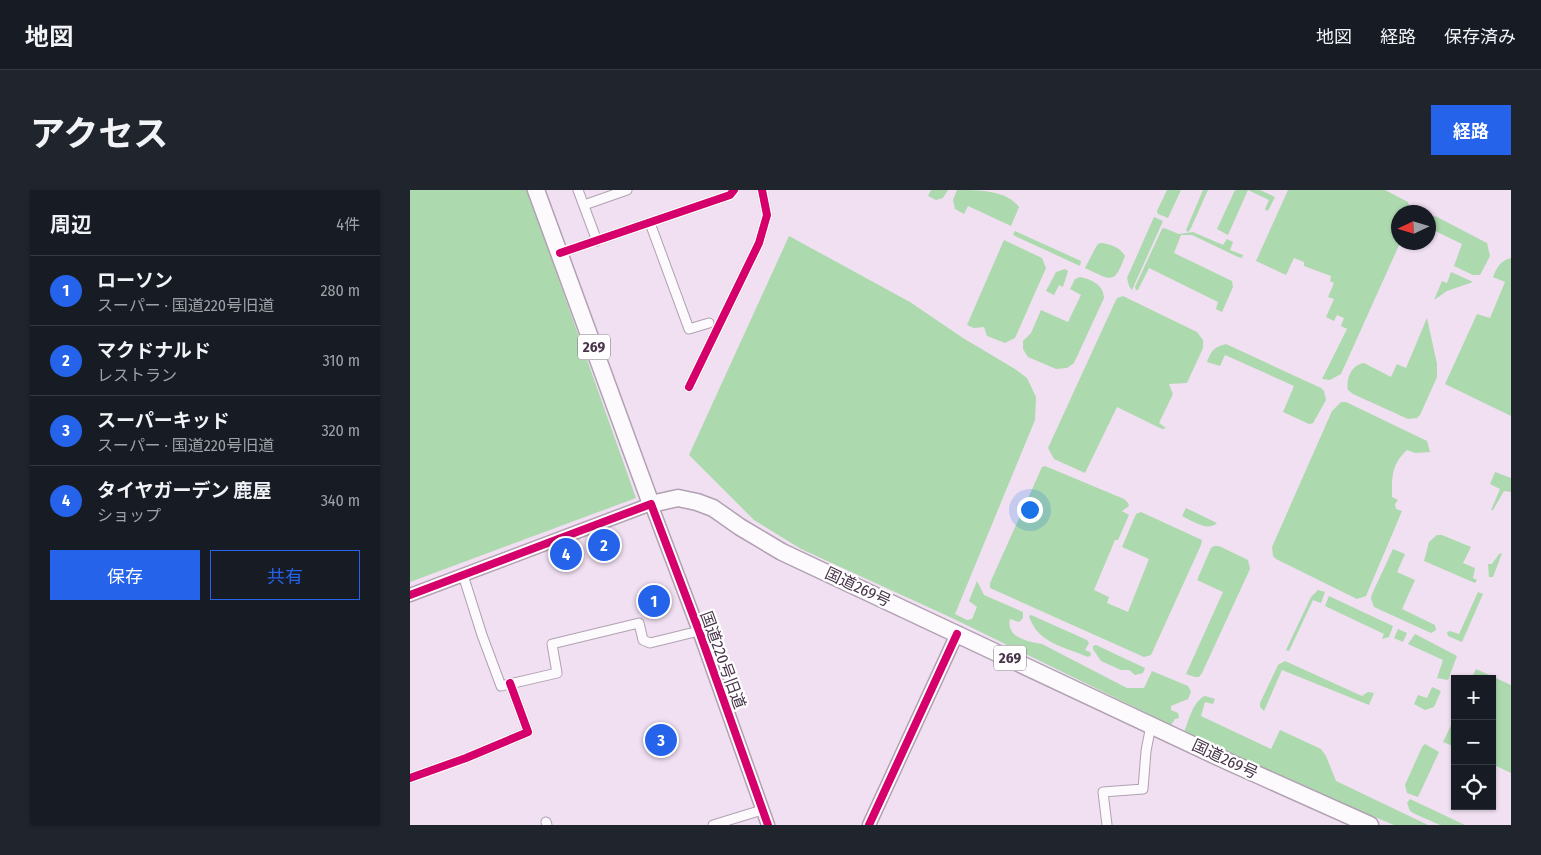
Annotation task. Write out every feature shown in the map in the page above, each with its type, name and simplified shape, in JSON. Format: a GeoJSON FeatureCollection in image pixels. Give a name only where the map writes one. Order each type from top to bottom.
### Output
{"type":"FeatureCollection","features":[{"type":"Feature","properties":{"kind":"highway","name":"269"},"geometry":{"type":"LineString","coordinates":[[536,190],[651,504]]}},
{"type":"Feature","properties":{"kind":"highway","name":"国道269号"},"geometry":{"type":"LineString","coordinates":[[651,504],[678,498],[714,508],[740,527],[782,552],[1150,725],[1370,825]]}},
{"type":"Feature","properties":{"kind":"street"},"geometry":{"type":"LineString","coordinates":[[578,190],[597,241]]}},
{"type":"Feature","properties":{"kind":"street"},"geometry":{"type":"LineString","coordinates":[[584,205],[627,190]]}},
{"type":"Feature","properties":{"kind":"street"},"geometry":{"type":"LineString","coordinates":[[560,253],[730,195],[734,190]]}},
{"type":"Feature","properties":{"kind":"street"},"geometry":{"type":"LineString","coordinates":[[689,388],[760,243],[767,215],[762,190]]}},
{"type":"Feature","properties":{"kind":"street"},"geometry":{"type":"LineString","coordinates":[[650,223],[689,329],[709,323]]}},
{"type":"Feature","properties":{"kind":"street"},"geometry":{"type":"LineString","coordinates":[[410,595],[651,504]]}},
{"type":"Feature","properties":{"kind":"street","name":"国道220号旧道"},"geometry":{"type":"LineString","coordinates":[[651,504],[699,631],[768,825]]}},
{"type":"Feature","properties":{"kind":"street"},"geometry":{"type":"LineString","coordinates":[[463,575],[501,686],[557,673],[552,644],[639,623],[643,640],[650,643],[699,631]]}},
{"type":"Feature","properties":{"kind":"street"},"geometry":{"type":"LineString","coordinates":[[868,825],[957,634]]}},
{"type":"Feature","properties":{"kind":"street"},"geometry":{"type":"LineString","coordinates":[[410,778],[466,758],[528,732],[510,683]]}},
{"type":"Feature","properties":{"kind":"street"},"geometry":{"type":"LineString","coordinates":[[1107,825],[1103,792],[1143,789],[1150,725]]}},
{"type":"Feature","properties":{"kind":"street"},"geometry":{"type":"LineString","coordinates":[[713,825],[762,810]]}},
{"type":"Feature","properties":{"kind":"green space"},"geometry":{"type":"Polygon","coordinates":[[[410,190],[527,190],[636,498],[410,582],[410,190]]]}},
{"type":"Feature","properties":{"kind":"green space"},"geometry":{"type":"Polygon","coordinates":[[[931,190],[948,190],[943,198],[936,200],[928,196],[931,190]]]}},
{"type":"Feature","properties":{"kind":"green space"},"geometry":{"type":"Polygon","coordinates":[[[957,190],[991,192],[1014,201],[1019,207],[1011,226],[968,206],[964,214],[955,209],[953,200],[957,190]]]}},
{"type":"Feature","properties":{"kind":"green space"},"geometry":{"type":"Polygon","coordinates":[[[1167,190],[1181,190],[1168,218],[1158,214],[1157,211],[1167,190]]]}},
{"type":"Feature","properties":{"kind":"green space"},"geometry":{"type":"Polygon","coordinates":[[[1203,190],[1208,190],[1188,232],[1186,230],[1203,190]]]}},
{"type":"Feature","properties":{"kind":"green space"},"geometry":{"type":"Polygon","coordinates":[[[1235,190],[1248,190],[1228,235],[1217,229],[1235,190]]]}},
{"type":"Feature","properties":{"kind":"green space"},"geometry":{"type":"Polygon","coordinates":[[[1248,190],[1260,190],[1275,197],[1267,211],[1265,209],[1269,200],[1248,190]]]}},
{"type":"Feature","properties":{"kind":"green space"},"geometry":{"type":"Polygon","coordinates":[[[1288,190],[1385,190],[1408,202],[1409,205],[1391,205],[1391,250],[1397,250],[1341,374],[1330,380],[1322,379],[1347,329],[1341,326],[1344,318],[1337,315],[1334,321],[1326,317],[1334,299],[1328,297],[1334,283],[1330,281],[1331,276],[1304,266],[1304,262],[1294,258],[1286,275],[1256,261],[1288,190]]]}},
{"type":"Feature","properties":{"kind":"green space"},"geometry":{"type":"Polygon","coordinates":[[[1154,217],[1163,221],[1132,290],[1127,278],[1154,217]]]}},
{"type":"Feature","properties":{"kind":"green space"},"geometry":{"type":"Polygon","coordinates":[[[1436,217],[1487,243],[1490,256],[1480,275],[1473,275],[1454,266],[1462,244],[1436,231],[1436,217]]]}},
{"type":"Feature","properties":{"kind":"green space"},"geometry":{"type":"Polygon","coordinates":[[[1164,228],[1179,234],[1193,232],[1223,245],[1227,239],[1233,242],[1230,250],[1243,255],[1242,258],[1238,257],[1192,235],[1181,235],[1174,253],[1232,281],[1233,287],[1222,312],[1216,309],[1218,302],[1149,268],[1138,290],[1136,290],[1135,287],[1164,228]]]}},
{"type":"Feature","properties":{"kind":"green space"},"geometry":{"type":"Polygon","coordinates":[[[1015,231],[1081,261],[1080,266],[1015,236],[1013,234],[1015,231]]]}},
{"type":"Feature","properties":{"kind":"green space"},"geometry":{"type":"Polygon","coordinates":[[[789,236],[910,302],[963,338],[1015,369],[1027,378],[1036,397],[1035,420],[955,614],[967,620],[972,619],[977,607],[969,601],[977,581],[984,595],[1023,612],[1023,618],[1019,622],[1010,619],[1011,630],[1019,638],[1042,644],[1127,688],[1144,688],[1152,671],[1188,686],[1191,692],[1188,699],[1171,706],[1171,710],[1178,713],[1179,718],[1175,719],[1171,725],[952,618],[801,549],[754,520],[689,455],[789,236]]]}},
{"type":"Feature","properties":{"kind":"green space"},"geometry":{"type":"Polygon","coordinates":[[[1004,240],[1042,258],[1046,268],[1015,338],[1005,343],[987,336],[984,327],[974,328],[967,325],[1004,240]]]}},
{"type":"Feature","properties":{"kind":"green space"},"geometry":{"type":"Polygon","coordinates":[[[1100,243],[1114,246],[1125,256],[1118,272],[1111,278],[1085,268],[1097,245],[1100,243]]]}},
{"type":"Feature","properties":{"kind":"green space"},"geometry":{"type":"Polygon","coordinates":[[[1511,258],[1511,416],[1445,384],[1477,314],[1490,318],[1505,282],[1493,277],[1499,265],[1511,258]]]}},
{"type":"Feature","properties":{"kind":"green space"},"geometry":{"type":"Polygon","coordinates":[[[1065,269],[1068,271],[1063,287],[1059,285],[1054,295],[1046,291],[1056,272],[1065,269]]]}},
{"type":"Feature","properties":{"kind":"green space"},"geometry":{"type":"Polygon","coordinates":[[[1451,272],[1473,282],[1447,291],[1434,300],[1442,281],[1447,283],[1451,272]]]}},
{"type":"Feature","properties":{"kind":"green space"},"geometry":{"type":"Polygon","coordinates":[[[1080,277],[1096,283],[1102,290],[1104,298],[1074,363],[1067,368],[1056,369],[1028,357],[1023,349],[1023,341],[1031,333],[1041,310],[1068,322],[1081,295],[1070,289],[1075,279],[1080,277]]]}},
{"type":"Feature","properties":{"kind":"green space"},"geometry":{"type":"Polygon","coordinates":[[[1123,296],[1197,332],[1203,340],[1203,348],[1187,383],[1169,384],[1173,394],[1159,423],[1166,428],[1162,429],[1117,407],[1085,473],[1054,459],[1048,448],[1115,302],[1117,298],[1123,296]]]}},
{"type":"Feature","properties":{"kind":"green space"},"geometry":{"type":"Polygon","coordinates":[[[1427,318],[1437,364],[1437,377],[1417,418],[1408,419],[1348,390],[1350,373],[1359,364],[1364,363],[1391,377],[1397,364],[1406,368],[1427,318]]]}},
{"type":"Feature","properties":{"kind":"green space"},"geometry":{"type":"Polygon","coordinates":[[[1226,344],[1321,388],[1324,391],[1326,400],[1313,423],[1309,424],[1283,412],[1294,386],[1225,355],[1220,366],[1207,362],[1214,350],[1226,344]]]}},
{"type":"Feature","properties":{"kind":"green space"},"geometry":{"type":"Polygon","coordinates":[[[1341,402],[1346,402],[1427,441],[1430,452],[1415,453],[1407,450],[1395,466],[1392,497],[1398,500],[1395,504],[1396,509],[1402,511],[1366,596],[1357,599],[1276,559],[1273,556],[1272,547],[1332,411],[1341,402]]]}},
{"type":"Feature","properties":{"kind":"green space"},"geometry":{"type":"Polygon","coordinates":[[[1045,466],[1124,499],[1128,503],[1129,506],[1122,511],[1129,515],[1118,540],[1115,540],[1094,590],[1109,597],[1107,603],[1128,612],[1149,559],[1122,547],[1136,514],[1141,512],[1202,540],[1151,655],[1144,657],[990,588],[990,583],[1042,467],[1045,466]]]}},
{"type":"Feature","properties":{"kind":"green space"},"geometry":{"type":"Polygon","coordinates":[[[1495,472],[1511,478],[1511,492],[1504,491],[1493,510],[1491,510],[1500,489],[1490,484],[1495,472]]]}},
{"type":"Feature","properties":{"kind":"green space"},"geometry":{"type":"Polygon","coordinates":[[[1186,508],[1217,523],[1204,526],[1195,523],[1182,516],[1186,508]]]}},
{"type":"Feature","properties":{"kind":"green space"},"geometry":{"type":"Polygon","coordinates":[[[1437,535],[1442,535],[1471,547],[1463,563],[1475,568],[1473,578],[1477,580],[1475,583],[1424,561],[1429,542],[1437,535]]]}},
{"type":"Feature","properties":{"kind":"green space"},"geometry":{"type":"Polygon","coordinates":[[[1219,546],[1248,560],[1250,569],[1202,673],[1199,677],[1195,677],[1186,674],[1223,592],[1197,580],[1211,548],[1219,546]]]}},
{"type":"Feature","properties":{"kind":"green space"},"geometry":{"type":"Polygon","coordinates":[[[1393,549],[1405,554],[1397,572],[1415,580],[1402,609],[1435,625],[1436,630],[1431,633],[1374,607],[1371,599],[1372,594],[1393,549]]]}},
{"type":"Feature","properties":{"kind":"green space"},"geometry":{"type":"Polygon","coordinates":[[[1502,553],[1493,577],[1489,577],[1488,564],[1492,564],[1499,554],[1502,553]]]}},
{"type":"Feature","properties":{"kind":"green space"},"geometry":{"type":"Polygon","coordinates":[[[1318,590],[1325,592],[1321,603],[1313,600],[1289,651],[1286,650],[1311,597],[1318,590]]]}},
{"type":"Feature","properties":{"kind":"green space"},"geometry":{"type":"Polygon","coordinates":[[[1478,592],[1483,594],[1462,642],[1448,636],[1447,632],[1450,631],[1459,634],[1478,592]]]}},
{"type":"Feature","properties":{"kind":"green space"},"geometry":{"type":"Polygon","coordinates":[[[1329,596],[1393,626],[1389,637],[1382,639],[1384,634],[1325,606],[1329,596]]]}},
{"type":"Feature","properties":{"kind":"green space"},"geometry":{"type":"Polygon","coordinates":[[[1031,615],[1087,640],[1089,643],[1085,650],[1090,652],[1091,655],[1088,657],[1061,647],[1045,638],[1033,625],[1029,616],[1031,615]]]}},
{"type":"Feature","properties":{"kind":"green space"},"geometry":{"type":"Polygon","coordinates":[[[1398,629],[1407,633],[1403,642],[1394,638],[1398,629]]]}},
{"type":"Feature","properties":{"kind":"green space"},"geometry":{"type":"Polygon","coordinates":[[[1415,634],[1457,656],[1448,680],[1437,678],[1443,660],[1408,644],[1415,634]]]}},
{"type":"Feature","properties":{"kind":"green space"},"geometry":{"type":"Polygon","coordinates":[[[1096,645],[1145,668],[1143,673],[1135,675],[1129,670],[1121,670],[1101,661],[1093,649],[1093,646],[1096,645]]]}},
{"type":"Feature","properties":{"kind":"green space"},"geometry":{"type":"Polygon","coordinates":[[[1285,661],[1362,696],[1368,692],[1374,693],[1369,705],[1282,670],[1264,711],[1260,707],[1260,703],[1278,665],[1285,661]]]}},
{"type":"Feature","properties":{"kind":"green space"},"geometry":{"type":"Polygon","coordinates":[[[1476,669],[1489,675],[1473,675],[1476,669]]]}},
{"type":"Feature","properties":{"kind":"green space"},"geometry":{"type":"Polygon","coordinates":[[[1496,678],[1511,685],[1511,773],[1496,766],[1496,678]]]}},
{"type":"Feature","properties":{"kind":"green space"},"geometry":{"type":"Polygon","coordinates":[[[1432,687],[1441,691],[1434,707],[1425,710],[1414,704],[1418,695],[1427,698],[1432,687]]]}},
{"type":"Feature","properties":{"kind":"green space"},"geometry":{"type":"Polygon","coordinates":[[[1205,696],[1215,699],[1213,704],[1205,702],[1201,716],[1271,749],[1280,730],[1321,749],[1326,756],[1336,781],[1428,825],[1394,825],[1254,767],[1184,732],[1194,706],[1205,696]]]}},
{"type":"Feature","properties":{"kind":"green space"},"geometry":{"type":"Polygon","coordinates":[[[1451,725],[1451,745],[1443,742],[1451,725]]]}},
{"type":"Feature","properties":{"kind":"green space"},"geometry":{"type":"Polygon","coordinates":[[[1425,744],[1439,752],[1418,797],[1407,793],[1405,785],[1425,744]]]}},
{"type":"Feature","properties":{"kind":"green space"},"geometry":{"type":"Polygon","coordinates":[[[1410,799],[1465,825],[1440,825],[1415,814],[1410,811],[1407,803],[1410,799]]]}},
{"type":"Feature","properties":{"kind":"cycle path"},"geometry":{"type":"LineString","coordinates":[[560,253],[730,195],[734,190]]}},
{"type":"Feature","properties":{"kind":"cycle path"},"geometry":{"type":"LineString","coordinates":[[689,387],[759,243],[767,215],[762,190]]}},
{"type":"Feature","properties":{"kind":"cycle path"},"geometry":{"type":"LineString","coordinates":[[410,595],[651,504],[699,631],[768,825]]}},
{"type":"Feature","properties":{"kind":"cycle path"},"geometry":{"type":"LineString","coordinates":[[869,825],[957,634]]}},
{"type":"Feature","properties":{"kind":"cycle path"},"geometry":{"type":"LineString","coordinates":[[410,778],[466,758],[528,732],[510,683]]}},
{"type":"Feature","properties":{"kind":"place","name":"マクドナルド"},"geometry":{"type":"Point","coordinates":[604,545]}},
{"type":"Feature","properties":{"kind":"place","name":"タイヤガーデン 鹿屋"},"geometry":{"type":"Point","coordinates":[566,554]}},
{"type":"Feature","properties":{"kind":"place","name":"ローソン"},"geometry":{"type":"Point","coordinates":[654,601]}},
{"type":"Feature","properties":{"kind":"place","name":"スーパーキッド"},"geometry":{"type":"Point","coordinates":[661,740]}}]}
